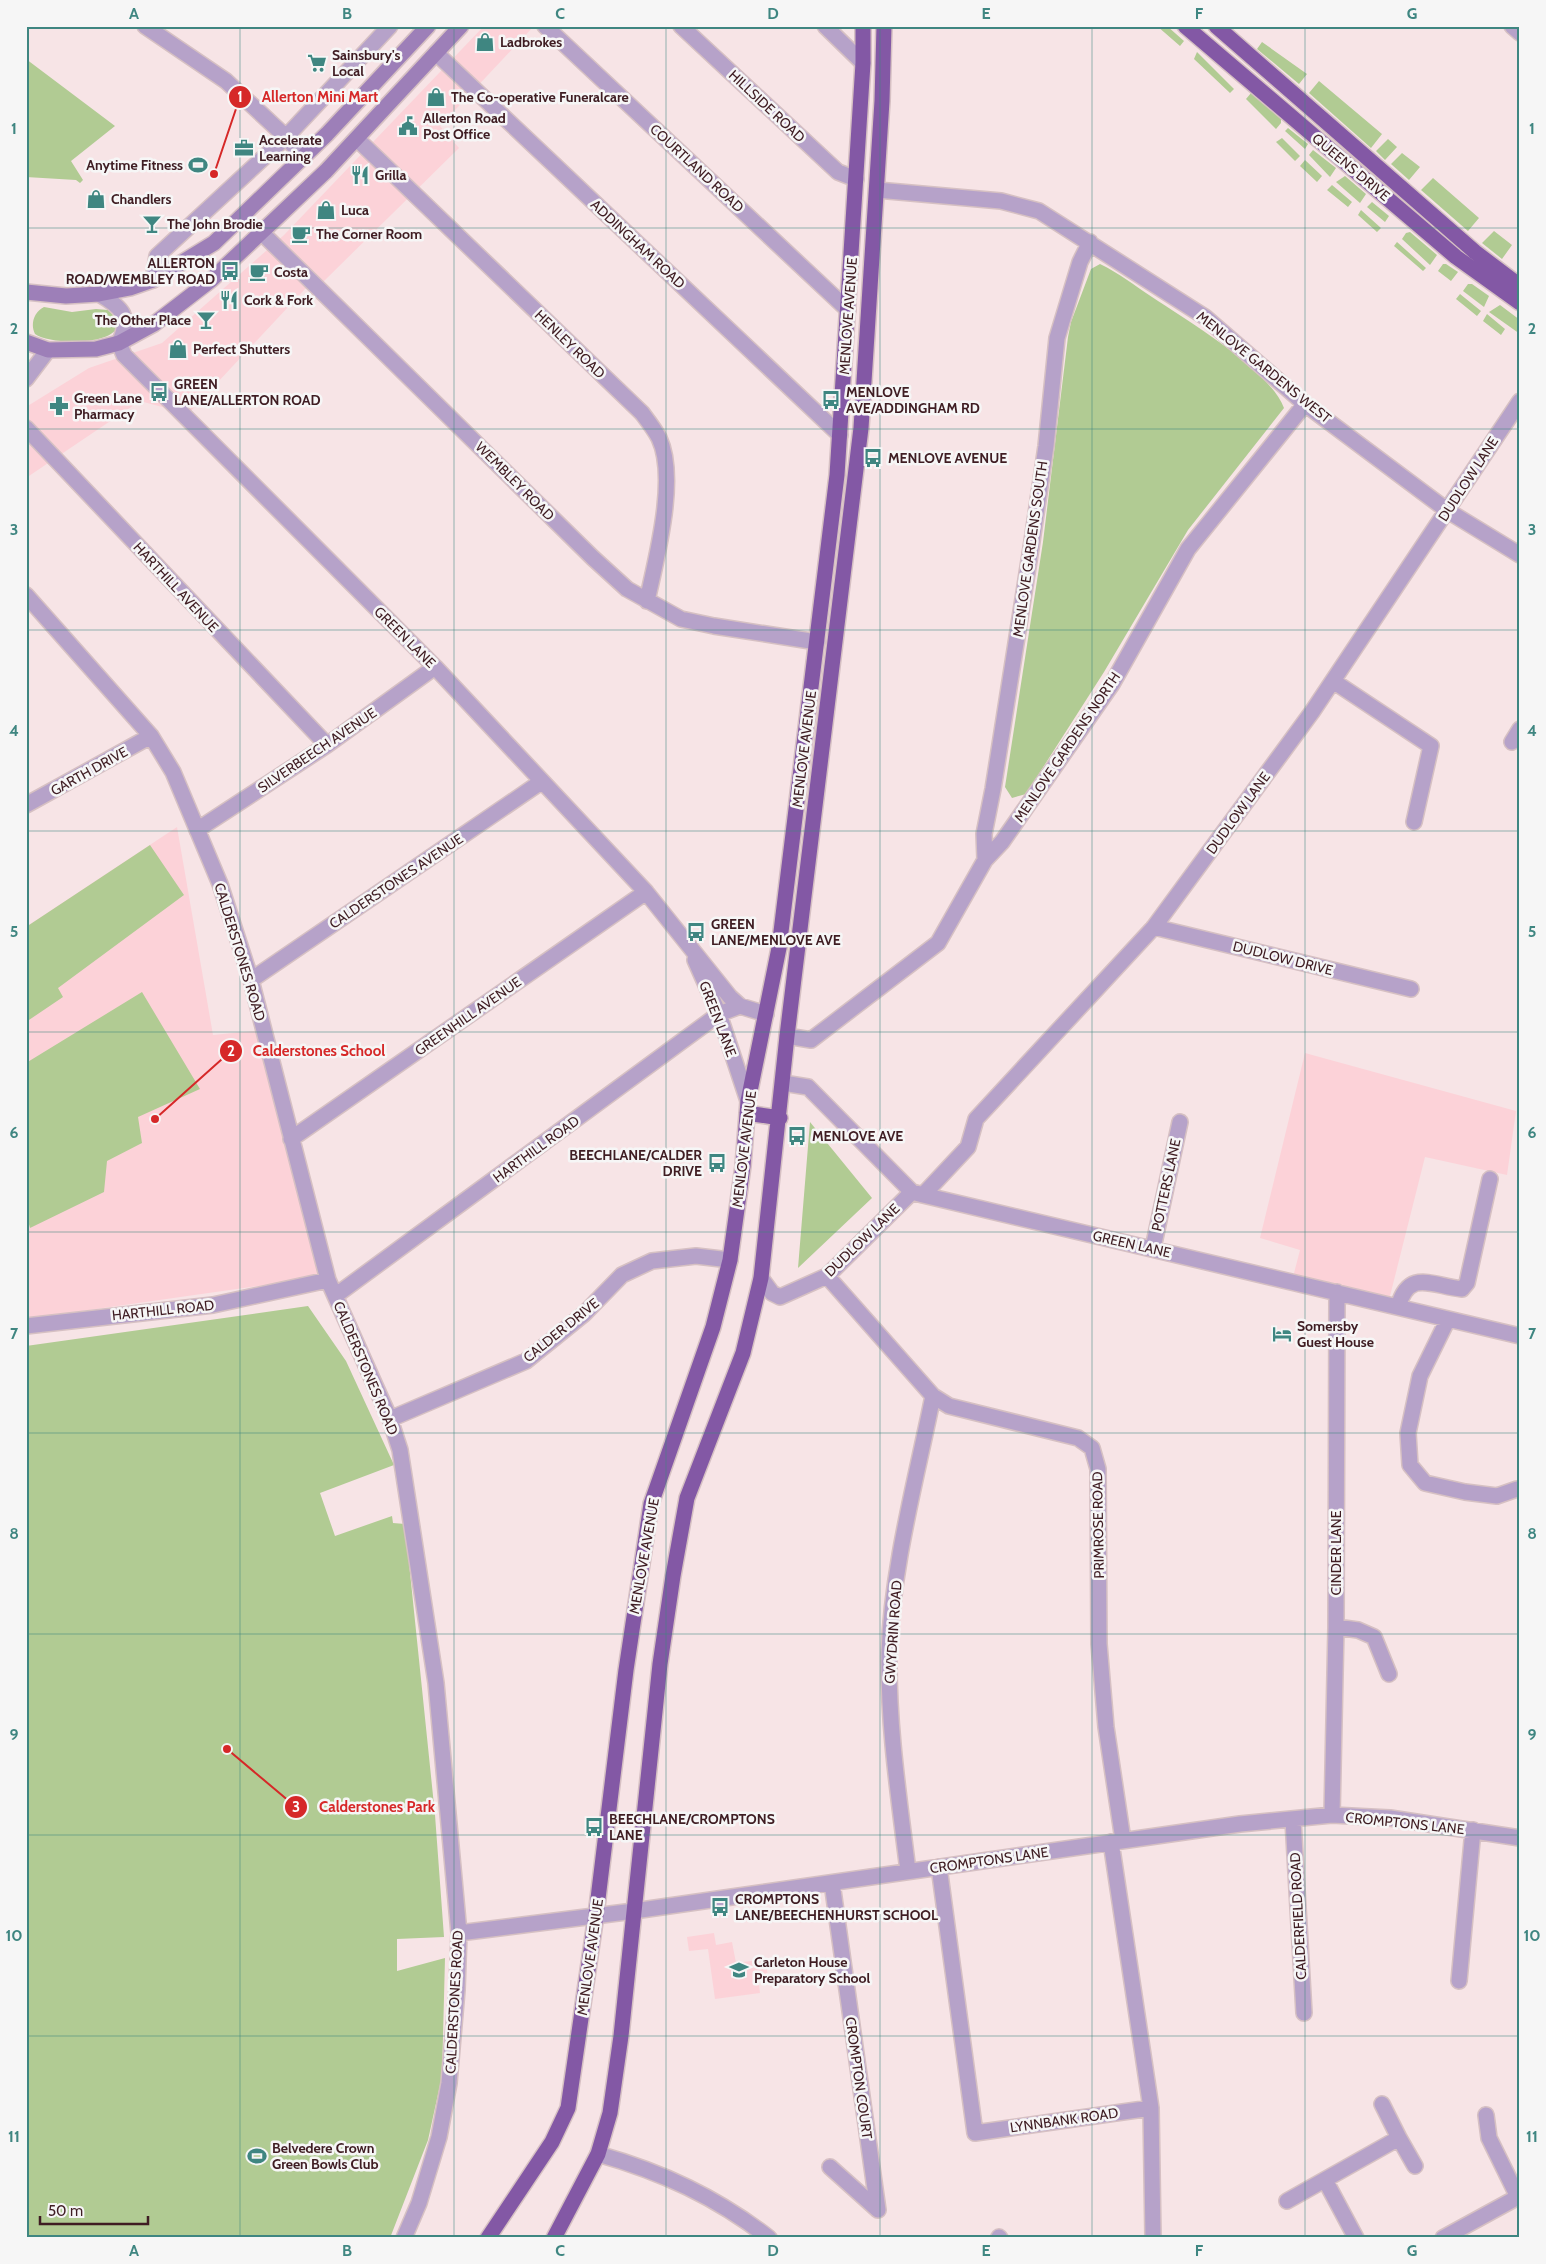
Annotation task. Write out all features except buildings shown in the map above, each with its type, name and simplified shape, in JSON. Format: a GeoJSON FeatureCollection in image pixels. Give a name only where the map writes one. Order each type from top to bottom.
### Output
{"type":"FeatureCollection","features":[{"type":"Feature","properties":{"kind":"highway","name":"MENLOVE AVENUE"},"geometry":{"type":"LineString","coordinates":[[488,2238],[552,2142],[568,2108],[596,1915],[624,1683],[651,1504],[713,1327],[730,1260],[743,1166],[747,1107],[779,948],[817,642],[840,435],[863,63],[863,26]]}},
{"type":"Feature","properties":{"kind":"highway","name":"MENLOVE AVENUE"},"geometry":{"type":"LineString","coordinates":[[554,2238],[598,2154],[615,2085],[660,1664],[687,1498],[743,1352],[761,1278],[780,1118],[787,1036],[861,428],[877,190],[884,26]]}},
{"type":"Feature","properties":{"kind":"highway","name":"QUEENS DRIVE"},"geometry":{"type":"LineString","coordinates":[[1185,26],[1456,256],[1520,304]]}},
{"type":"Feature","properties":{"kind":"highway","name":"QUEENS DRIVE"},"geometry":{"type":"LineString","coordinates":[[1216,26],[1475,252],[1520,286]]}},
{"type":"Feature","properties":{"kind":"highway"},"geometry":{"type":"LineString","coordinates":[[766,1014],[787,1036]]}},
{"type":"Feature","properties":{"kind":"highway"},"geometry":{"type":"LineString","coordinates":[[747,1107],[780,1118]]}},
{"type":"Feature","properties":{"kind":"main road"},"geometry":{"type":"LineString","coordinates":[[30,295],[66,296],[99,294],[130,288],[153,280],[214,243],[326,134],[428,26]]}},
{"type":"Feature","properties":{"kind":"main road"},"geometry":{"type":"LineString","coordinates":[[26,342],[48,350],[96,349],[119,343],[154,324],[211,280],[357,139],[461,26]]}},
{"type":"Feature","properties":{"kind":"street"},"geometry":{"type":"LineString","coordinates":[[144,26],[226,81],[286,137],[302,156]]}},
{"type":"Feature","properties":{"kind":"street"},"geometry":{"type":"LineString","coordinates":[[153,280],[157,256],[286,137],[390,26]]}},
{"type":"Feature","properties":{"kind":"street","name":"COURTLAND ROAD"},"geometry":{"type":"LineString","coordinates":[[545,26],[848,310]]}},
{"type":"Feature","properties":{"kind":"street","name":"HILLSIDE ROAD"},"geometry":{"type":"LineString","coordinates":[[681,26],[838,172],[856,179]]}},
{"type":"Feature","properties":{"kind":"street"},"geometry":{"type":"LineString","coordinates":[[825,26],[863,63]]}},
{"type":"Feature","properties":{"kind":"street"},"geometry":{"type":"LineString","coordinates":[[1512,26],[1520,33]]}},
{"type":"Feature","properties":{"kind":"street","name":"ADDINGHAM ROAD"},"geometry":{"type":"LineString","coordinates":[[436,53],[840,435]]}},
{"type":"Feature","properties":{"kind":"street","name":"HENLEY ROAD"},"geometry":{"type":"LineString","coordinates":[[357,139],[642,413],[660,439],[667,470],[664,515],[647,601]]}},
{"type":"Feature","properties":{"kind":"street","name":"MENLOVE GARDENS WEST"},"geometry":{"type":"LineString","coordinates":[[877,190],[1001,201],[1039,211],[1206,318],[1305,404],[1448,511],[1520,555]]}},
{"type":"Feature","properties":{"kind":"street","name":"WEMBLEY ROAD"},"geometry":{"type":"LineString","coordinates":[[260,232],[627,589],[680,619],[817,642]]}},
{"type":"Feature","properties":{"kind":"street","name":"MENLOVE GARDENS SOUTH"},"geometry":{"type":"LineString","coordinates":[[985,860],[984,834],[993,789],[1046,446],[1056,338],[1080,262],[1090,242]]}},
{"type":"Feature","properties":{"kind":"street"},"geometry":{"type":"LineString","coordinates":[[99,294],[114,303],[123,315],[126,330],[119,343]]}},
{"type":"Feature","properties":{"kind":"street","name":"GREEN LANE"},"geometry":{"type":"LineString","coordinates":[[119,343],[124,355],[156,389],[436,668],[646,892],[730,997],[740,1006],[766,1014]]}},
{"type":"Feature","properties":{"kind":"street"},"geometry":{"type":"LineString","coordinates":[[26,379],[48,350]]}},
{"type":"Feature","properties":{"kind":"street","name":"DUDLOW LANE"},"geometry":{"type":"LineString","coordinates":[[761,1278],[772,1293],[780,1297],[827,1276],[968,1147],[976,1119],[1154,927],[1333,681],[1520,401]]}},
{"type":"Feature","properties":{"kind":"street","name":"MENLOVE GARDENS NORTH"},"geometry":{"type":"LineString","coordinates":[[787,1036],[811,1040],[938,943],[985,860],[1002,842],[1112,684],[1188,549],[1305,404]]}},
{"type":"Feature","properties":{"kind":"street","name":"HARTHILL AVENUE"},"geometry":{"type":"LineString","coordinates":[[26,428],[327,745]]}},
{"type":"Feature","properties":{"kind":"street","name":"CALDERSTONES ROAD"},"geometry":{"type":"LineString","coordinates":[[26,595],[151,736],[173,772],[220,884],[251,980],[328,1280],[390,1419],[400,1450],[436,1683],[458,1933],[457,1990],[449,2083],[439,2137],[419,2203],[404,2238]]}},
{"type":"Feature","properties":{"kind":"street","name":"SILVERBEECH AVENUE"},"geometry":{"type":"LineString","coordinates":[[198,830],[327,745],[436,668]]}},
{"type":"Feature","properties":{"kind":"street"},"geometry":{"type":"LineString","coordinates":[[1333,681],[1431,746],[1414,822]]}},
{"type":"Feature","properties":{"kind":"street"},"geometry":{"type":"LineString","coordinates":[[1512,742],[1520,729]]}},
{"type":"Feature","properties":{"kind":"street","name":"GARTH DRIVE"},"geometry":{"type":"LineString","coordinates":[[26,805],[151,736]]}},
{"type":"Feature","properties":{"kind":"street","name":"CALDERSTONES AVENUE"},"geometry":{"type":"LineString","coordinates":[[251,980],[541,782]]}},
{"type":"Feature","properties":{"kind":"street","name":"GREENHILL AVENUE"},"geometry":{"type":"LineString","coordinates":[[291,1139],[646,892]]}},
{"type":"Feature","properties":{"kind":"street","name":"DUDLOW DRIVE"},"geometry":{"type":"LineString","coordinates":[[1154,927],[1412,989]]}},
{"type":"Feature","properties":{"kind":"street","name":"GREEN LANE"},"geometry":{"type":"LineString","coordinates":[[684,938],[719,1014],[747,1107]]}},
{"type":"Feature","properties":{"kind":"street","name":"HARTHILL ROAD"},"geometry":{"type":"LineString","coordinates":[[336,1296],[719,1014],[740,1006]]}},
{"type":"Feature","properties":{"kind":"street"},"geometry":{"type":"LineString","coordinates":[[783,1083],[808,1087],[917,1194]]}},
{"type":"Feature","properties":{"kind":"street","name":"POTTERS LANE"},"geometry":{"type":"LineString","coordinates":[[1153,1248],[1180,1122]]}},
{"type":"Feature","properties":{"kind":"street"},"geometry":{"type":"LineString","coordinates":[[1398,1307],[1402,1292],[1409,1284],[1420,1282],[1462,1289],[1467,1283],[1490,1179]]}},
{"type":"Feature","properties":{"kind":"street","name":"GREEN LANE"},"geometry":{"type":"LineString","coordinates":[[917,1194],[1153,1248],[1520,1336]]}},
{"type":"Feature","properties":{"kind":"street","name":"CALDER DRIVE"},"geometry":{"type":"LineString","coordinates":[[390,1419],[526,1361],[584,1314],[622,1275],[645,1264],[652,1261],[696,1256],[730,1260]]}},
{"type":"Feature","properties":{"kind":"street","name":"PRIMROSE ROAD"},"geometry":{"type":"LineString","coordinates":[[827,1276],[932,1396],[950,1406],[1078,1438],[1092,1448],[1098,1469],[1099,1644],[1117,1841]]}},
{"type":"Feature","properties":{"kind":"street","name":"HARTHILL ROAD"},"geometry":{"type":"LineString","coordinates":[[26,1326],[213,1306],[328,1280]]}},
{"type":"Feature","properties":{"kind":"street","name":"CINDER LANE"},"geometry":{"type":"LineString","coordinates":[[1332,1815],[1336,1627],[1337,1292]]}},
{"type":"Feature","properties":{"kind":"street"},"geometry":{"type":"LineString","coordinates":[[1448,1319],[1420,1376],[1408,1433],[1410,1465],[1424,1483],[1465,1492],[1497,1496],[1517,1489]]}},
{"type":"Feature","properties":{"kind":"street","name":"GWYDRIN ROAD"},"geometry":{"type":"LineString","coordinates":[[908,1871],[889,1719],[890,1651],[897,1576],[932,1396]]}},
{"type":"Feature","properties":{"kind":"street"},"geometry":{"type":"LineString","coordinates":[[1336,1627],[1358,1630],[1374,1637],[1389,1674]]}},
{"type":"Feature","properties":{"kind":"street","name":"CROMPTONS LANE"},"geometry":{"type":"LineString","coordinates":[[458,1933],[634,1911],[1240,1824],[1332,1815],[1390,1818],[1520,1838]]}},
{"type":"Feature","properties":{"kind":"street","name":"CALDERFIELD ROAD"},"geometry":{"type":"LineString","coordinates":[[1293,1820],[1304,2013]]}},
{"type":"Feature","properties":{"kind":"street"},"geometry":{"type":"LineString","coordinates":[[1460,1981],[1472,1830]]}},
{"type":"Feature","properties":{"kind":"street"},"geometry":{"type":"LineString","coordinates":[[1117,1841],[1152,2108],[1153,2238]]}},
{"type":"Feature","properties":{"kind":"street","name":"LYNNBANK ROAD"},"geometry":{"type":"LineString","coordinates":[[939,1867],[975,2133],[1152,2108]]}},
{"type":"Feature","properties":{"kind":"street","name":"CROMPTON COURT"},"geometry":{"type":"LineString","coordinates":[[830,2167],[878,2210],[832,1883]]}},
{"type":"Feature","properties":{"kind":"street"},"geometry":{"type":"LineString","coordinates":[[1382,2104],[1415,2166]]}},
{"type":"Feature","properties":{"kind":"street"},"geometry":{"type":"LineString","coordinates":[[1443,2238],[1518,2197],[1489,2138],[1486,2115]]}},
{"type":"Feature","properties":{"kind":"street"},"geometry":{"type":"LineString","coordinates":[[1287,2200],[1399,2138]]}},
{"type":"Feature","properties":{"kind":"street"},"geometry":{"type":"LineString","coordinates":[[598,2154],[638,2165],[709,2197],[763,2236]]}},
{"type":"Feature","properties":{"kind":"street"},"geometry":{"type":"LineString","coordinates":[[1325,2180],[1356,2238]]}},
{"type":"Feature","properties":{"kind":"shaded area"},"geometry":{"type":"Polygon","coordinates":[[[484,26],[534,26],[440,126],[459,148],[323,282],[305,289],[188,414],[140,401],[26,478],[26,407],[89,368],[162,343],[284,235],[484,26]]]}},
{"type":"Feature","properties":{"kind":"shaded area"},"geometry":{"type":"Polygon","coordinates":[[[177,827],[213,1035],[263,1030],[322,1277],[26,1319],[26,927],[177,827]]]}},
{"type":"Feature","properties":{"kind":"shaded area"},"geometry":{"type":"Polygon","coordinates":[[[1305,1053],[1516,1111],[1507,1175],[1425,1157],[1388,1304],[1292,1281],[1300,1250],[1260,1238],[1305,1053]]]}},
{"type":"Feature","properties":{"kind":"shaded area","name":"Carleton House Preparatory School"},"geometry":{"type":"Polygon","coordinates":[[[714,1933],[716,1945],[732,1942],[736,1963],[765,1959],[768,1976],[758,1978],[760,1993],[715,1999],[708,1949],[689,1951],[687,1937],[714,1933]]]}},
{"type":"Feature","properties":{"kind":"green space"},"geometry":{"type":"Polygon","coordinates":[[[1157,26],[1167,26],[1184,41],[1180,46],[1157,26]]]}},
{"type":"Feature","properties":{"kind":"green space"},"geometry":{"type":"Polygon","coordinates":[[[1262,42],[1307,74],[1299,84],[1257,49],[1262,42]]]}},
{"type":"Feature","properties":{"kind":"green space"},"geometry":{"type":"Polygon","coordinates":[[[1197,52],[1234,89],[1230,93],[1194,59],[1197,52]]]}},
{"type":"Feature","properties":{"kind":"green space"},"geometry":{"type":"Polygon","coordinates":[[[26,59],[115,126],[71,161],[83,180],[80,183],[76,180],[26,177],[26,59]]]}},
{"type":"Feature","properties":{"kind":"green space"},"geometry":{"type":"Polygon","coordinates":[[[1319,81],[1382,134],[1371,148],[1309,93],[1319,81]]]}},
{"type":"Feature","properties":{"kind":"green space"},"geometry":{"type":"Polygon","coordinates":[[[1251,93],[1281,119],[1281,123],[1276,129],[1246,99],[1251,93]]]}},
{"type":"Feature","properties":{"kind":"green space"},"geometry":{"type":"Polygon","coordinates":[[[1288,128],[1308,144],[1305,149],[1285,131],[1288,128]]]}},
{"type":"Feature","properties":{"kind":"green space"},"geometry":{"type":"Polygon","coordinates":[[[1282,138],[1300,156],[1295,161],[1276,142],[1282,138]]]}},
{"type":"Feature","properties":{"kind":"green space"},"geometry":{"type":"Polygon","coordinates":[[[1388,139],[1397,147],[1385,160],[1376,151],[1388,139]]]}},
{"type":"Feature","properties":{"kind":"green space"},"geometry":{"type":"Polygon","coordinates":[[[1313,150],[1336,168],[1330,177],[1309,155],[1313,150]]]}},
{"type":"Feature","properties":{"kind":"green space"},"geometry":{"type":"Polygon","coordinates":[[[1402,153],[1420,167],[1409,180],[1391,164],[1402,153]]]}},
{"type":"Feature","properties":{"kind":"green space"},"geometry":{"type":"Polygon","coordinates":[[[1305,160],[1322,176],[1317,182],[1300,166],[1305,160]]]}},
{"type":"Feature","properties":{"kind":"green space"},"geometry":{"type":"Polygon","coordinates":[[[1345,176],[1366,194],[1360,203],[1336,182],[1345,176]]]}},
{"type":"Feature","properties":{"kind":"green space"},"geometry":{"type":"Polygon","coordinates":[[[1433,178],[1479,218],[1468,231],[1421,190],[1433,178]]]}},
{"type":"Feature","properties":{"kind":"green space"},"geometry":{"type":"Polygon","coordinates":[[[1332,185],[1352,202],[1348,207],[1327,190],[1332,185]]]}},
{"type":"Feature","properties":{"kind":"green space"},"geometry":{"type":"Polygon","coordinates":[[[1372,202],[1389,216],[1385,222],[1367,207],[1372,202]]]}},
{"type":"Feature","properties":{"kind":"green space"},"geometry":{"type":"Polygon","coordinates":[[[1361,210],[1381,228],[1377,232],[1358,215],[1361,210]]]}},
{"type":"Feature","properties":{"kind":"green space"},"geometry":{"type":"Polygon","coordinates":[[[1494,231],[1512,245],[1502,259],[1482,243],[1494,231]]]}},
{"type":"Feature","properties":{"kind":"green space"},"geometry":{"type":"Polygon","coordinates":[[[1410,232],[1437,255],[1430,265],[1402,239],[1406,233],[1410,232]]]}},
{"type":"Feature","properties":{"kind":"green space"},"geometry":{"type":"Polygon","coordinates":[[[1397,242],[1426,268],[1423,271],[1394,246],[1397,242]]]}},
{"type":"Feature","properties":{"kind":"green space"},"geometry":{"type":"Polygon","coordinates":[[[1100,264],[1120,275],[1226,347],[1262,378],[1275,393],[1284,408],[1188,530],[1104,672],[1026,794],[1012,798],[1005,787],[1043,542],[1068,337],[1071,322],[1091,269],[1100,264]]]}},
{"type":"Feature","properties":{"kind":"green space"},"geometry":{"type":"Polygon","coordinates":[[[1443,264],[1458,272],[1451,281],[1438,271],[1443,264]]]}},
{"type":"Feature","properties":{"kind":"green space"},"geometry":{"type":"Polygon","coordinates":[[[1468,284],[1472,284],[1489,296],[1484,307],[1463,291],[1468,284]]]}},
{"type":"Feature","properties":{"kind":"green space"},"geometry":{"type":"Polygon","coordinates":[[[1460,294],[1481,311],[1477,316],[1456,299],[1460,294]]]}},
{"type":"Feature","properties":{"kind":"green space"},"geometry":{"type":"Polygon","coordinates":[[[1500,305],[1520,320],[1520,334],[1489,312],[1500,305]]]}},
{"type":"Feature","properties":{"kind":"green space"},"geometry":{"type":"Polygon","coordinates":[[[44,307],[72,312],[96,309],[108,310],[117,321],[115,330],[107,336],[76,342],[45,338],[35,334],[33,326],[35,315],[44,307]]]}},
{"type":"Feature","properties":{"kind":"green space"},"geometry":{"type":"Polygon","coordinates":[[[1487,314],[1505,329],[1501,335],[1483,321],[1487,314]]]}},
{"type":"Feature","properties":{"kind":"green space"},"geometry":{"type":"Polygon","coordinates":[[[150,845],[184,895],[58,988],[63,997],[26,1022],[26,927],[150,845]]]}},
{"type":"Feature","properties":{"kind":"green space"},"geometry":{"type":"Polygon","coordinates":[[[142,992],[200,1089],[138,1117],[142,1143],[107,1161],[104,1192],[30,1228],[26,1213],[26,1063],[142,992]]]}},
{"type":"Feature","properties":{"kind":"green space"},"geometry":{"type":"Polygon","coordinates":[[[810,1122],[872,1198],[798,1268],[810,1122]]]}},
{"type":"Feature","properties":{"kind":"green space"},"geometry":{"type":"Polygon","coordinates":[[[308,1306],[346,1361],[394,1465],[320,1493],[335,1536],[392,1516],[393,1523],[405,1524],[435,1815],[444,1937],[397,1939],[397,1971],[445,1958],[442,2076],[428,2140],[390,2238],[26,2238],[26,1346],[308,1306]]]}},
{"type":"Feature","properties":{"kind":"place","name":"Ladbrokes"},"geometry":{"type":"Point","coordinates":[485,42]}},
{"type":"Feature","properties":{"kind":"place","name":"Sainsbury's Local"},"geometry":{"type":"Point","coordinates":[317,63]}},
{"type":"Feature","properties":{"kind":"place","name":"The Co-operative Funeralcare"},"geometry":{"type":"Point","coordinates":[436,97]}},
{"type":"Feature","properties":{"kind":"place","name":"Allerton Road Post Office"},"geometry":{"type":"Point","coordinates":[408,126]}},
{"type":"Feature","properties":{"kind":"place","name":"Accelerate Learning"},"geometry":{"type":"Point","coordinates":[244,148]}},
{"type":"Feature","properties":{"kind":"place","name":"Anytime Fitness"},"geometry":{"type":"Point","coordinates":[198,165]}},
{"type":"Feature","properties":{"kind":"place","name":"Allerton Mini Mart"},"geometry":{"type":"Point","coordinates":[214,174]}},
{"type":"Feature","properties":{"kind":"place","name":"Grilla"},"geometry":{"type":"Point","coordinates":[360,175]}},
{"type":"Feature","properties":{"kind":"place","name":"Chandlers"},"geometry":{"type":"Point","coordinates":[96,199]}},
{"type":"Feature","properties":{"kind":"place","name":"Luca"},"geometry":{"type":"Point","coordinates":[326,210]}},
{"type":"Feature","properties":{"kind":"place","name":"The John Brodie"},"geometry":{"type":"Point","coordinates":[152,224]}},
{"type":"Feature","properties":{"kind":"place","name":"The Corner Room"},"geometry":{"type":"Point","coordinates":[301,234]}},
{"type":"Feature","properties":{"kind":"place","name":"ALLERTON ROAD/WEMBLEY ROAD"},"geometry":{"type":"Point","coordinates":[230,271]}},
{"type":"Feature","properties":{"kind":"place","name":"Costa"},"geometry":{"type":"Point","coordinates":[259,272]}},
{"type":"Feature","properties":{"kind":"place","name":"Cork & Fork"},"geometry":{"type":"Point","coordinates":[229,300]}},
{"type":"Feature","properties":{"kind":"place","name":"The Other Place"},"geometry":{"type":"Point","coordinates":[206,320]}},
{"type":"Feature","properties":{"kind":"place","name":"Perfect Shutters"},"geometry":{"type":"Point","coordinates":[178,349]}},
{"type":"Feature","properties":{"kind":"place","name":"GREEN LANE/ALLERTON ROAD"},"geometry":{"type":"Point","coordinates":[159,392]}},
{"type":"Feature","properties":{"kind":"place","name":"MENLOVE AVE/ADDINGHAM RD"},"geometry":{"type":"Point","coordinates":[831,400]}},
{"type":"Feature","properties":{"kind":"place","name":"Green Lane Pharmacy"},"geometry":{"type":"Point","coordinates":[59,406]}},
{"type":"Feature","properties":{"kind":"place","name":"MENLOVE AVENUE"},"geometry":{"type":"Point","coordinates":[873,458]}},
{"type":"Feature","properties":{"kind":"place","name":"GREEN LANE/MENLOVE AVE"},"geometry":{"type":"Point","coordinates":[696,932]}},
{"type":"Feature","properties":{"kind":"place","name":"Calderstones School"},"geometry":{"type":"Point","coordinates":[155,1119]}},
{"type":"Feature","properties":{"kind":"place","name":"MENLOVE AVE"},"geometry":{"type":"Point","coordinates":[797,1136]}},
{"type":"Feature","properties":{"kind":"place","name":"BEECHLANE/CALDER DRIVE"},"geometry":{"type":"Point","coordinates":[717,1163]}},
{"type":"Feature","properties":{"kind":"place","name":"Somersby Guest House"},"geometry":{"type":"Point","coordinates":[1282,1334]}},
{"type":"Feature","properties":{"kind":"place","name":"Calderstones Park"},"geometry":{"type":"Point","coordinates":[227,1749]}},
{"type":"Feature","properties":{"kind":"place","name":"BEECHLANE/CROMPTONS LANE"},"geometry":{"type":"Point","coordinates":[594,1827]}},
{"type":"Feature","properties":{"kind":"place","name":"CROMPTONS LANE/BEECHENHURST SCHOOL"},"geometry":{"type":"Point","coordinates":[720,1907]}},
{"type":"Feature","properties":{"kind":"place","name":"Carleton House Preparatory School"},"geometry":{"type":"Point","coordinates":[739,1970]}},
{"type":"Feature","properties":{"kind":"place","name":"Belvedere Crown Green Bowls Club"},"geometry":{"type":"Point","coordinates":[257,2156]}}]}
